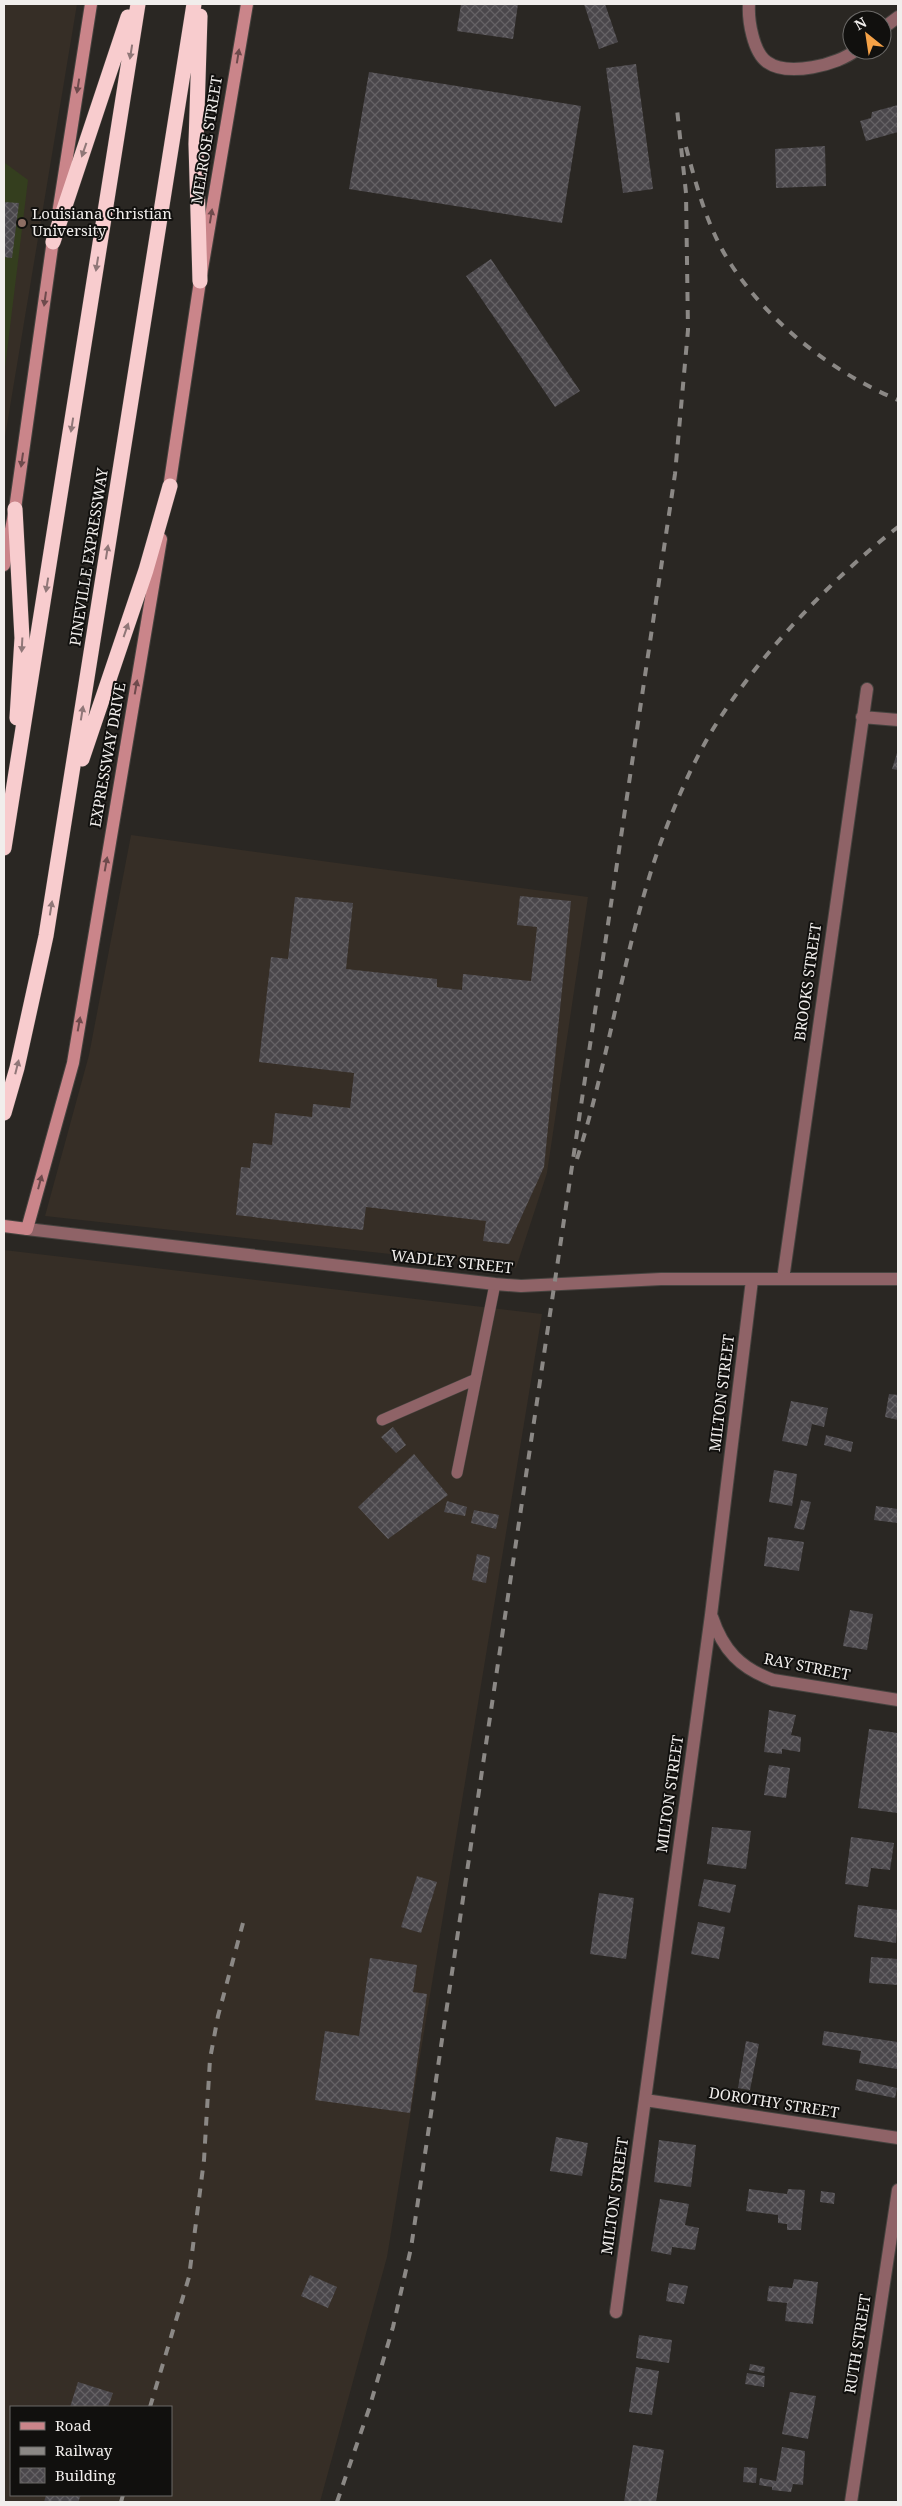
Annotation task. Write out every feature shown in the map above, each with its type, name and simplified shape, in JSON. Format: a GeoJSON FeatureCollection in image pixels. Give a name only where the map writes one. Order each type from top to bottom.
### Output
{"type":"FeatureCollection","features":[{"type":"Feature","properties":{"kind":"highway"},"geometry":{"type":"LineString","coordinates":[[53,242],[133,4]]}},
{"type":"Feature","properties":{"kind":"highway"},"geometry":{"type":"LineString","coordinates":[[4,848],[138,4]]}},
{"type":"Feature","properties":{"kind":"highway","name":"PINEVILLE EXPRESSWAY"},"geometry":{"type":"LineString","coordinates":[[4,1114],[17,1068],[44,945],[194,4]]}},
{"type":"Feature","properties":{"kind":"highway"},"geometry":{"type":"LineString","coordinates":[[200,4],[196,144],[200,282]]}},
{"type":"Feature","properties":{"kind":"highway"},"geometry":{"type":"LineString","coordinates":[[70,791],[146,570],[170,486]]}},
{"type":"Feature","properties":{"kind":"highway"},"geometry":{"type":"LineString","coordinates":[[10,508],[22,638],[14,783]]}},
{"type":"Feature","properties":{"kind":"main road"},"geometry":{"type":"LineString","coordinates":[[4,564],[10,508],[90,4]]}},
{"type":"Feature","properties":{"kind":"main road","name":"MELROSE STREET"},"geometry":{"type":"LineString","coordinates":[[200,282],[247,4]]}},
{"type":"Feature","properties":{"kind":"main road","name":"EXPRESSWAY DRIVE"},"geometry":{"type":"LineString","coordinates":[[27,1229],[73,1063],[170,486],[200,282]]}},
{"type":"Feature","properties":{"kind":"main road","name":"WADLEY STREET"},"geometry":{"type":"LineString","coordinates":[[4,1226],[27,1229]]}},
{"type":"Feature","properties":{"kind":"street"},"geometry":{"type":"LineString","coordinates":[[749,4],[752,37],[766,62],[785,69],[816,68],[842,56]]}},
{"type":"Feature","properties":{"kind":"street","name":"BROOKS STREET"},"geometry":{"type":"LineString","coordinates":[[783,1279],[867,689]]}},
{"type":"Feature","properties":{"kind":"street"},"geometry":{"type":"LineString","coordinates":[[862,717],[898,720]]}},
{"type":"Feature","properties":{"kind":"street","name":"WADLEY STREET"},"geometry":{"type":"LineString","coordinates":[[27,1229],[521,1286],[660,1279],[898,1279]]}},
{"type":"Feature","properties":{"kind":"street","name":"MILTON STREET"},"geometry":{"type":"LineString","coordinates":[[616,2312],[711,1615],[752,1280]]}},
{"type":"Feature","properties":{"kind":"street","name":"RAY STREET"},"geometry":{"type":"LineString","coordinates":[[711,1615],[719,1635],[730,1654],[741,1665],[756,1674],[773,1680],[898,1700]]}},
{"type":"Feature","properties":{"kind":"street","name":"DOROTHY STREET"},"geometry":{"type":"LineString","coordinates":[[645,2100],[898,2138]]}},
{"type":"Feature","properties":{"kind":"street","name":"RUTH STREET"},"geometry":{"type":"LineString","coordinates":[[851,2502],[898,2190]]}},
{"type":"Feature","properties":{"kind":"lane"},"geometry":{"type":"LineString","coordinates":[[457,1473],[495,1284]]}},
{"type":"Feature","properties":{"kind":"lane"},"geometry":{"type":"LineString","coordinates":[[382,1420],[476,1379]]}},
{"type":"Feature","properties":{"kind":"shaded area","name":"Louisiana Christian University"},"geometry":{"type":"Polygon","coordinates":[[[4,4],[77,4],[4,443],[4,4]]]}},
{"type":"Feature","properties":{"kind":"shaded area"},"geometry":{"type":"Polygon","coordinates":[[[131,835],[588,897],[547,1173],[516,1268],[45,1216],[89,1055],[131,835]]]}},
{"type":"Feature","properties":{"kind":"shaded area"},"geometry":{"type":"Polygon","coordinates":[[[4,1250],[542,1314],[387,2257],[320,2502],[4,2502],[4,1250]]]}},
{"type":"Feature","properties":{"kind":"green space"},"geometry":{"type":"Polygon","coordinates":[[[4,164],[28,180],[4,376],[4,164]]]}},
{"type":"Feature","properties":{"kind":"building"},"geometry":{"type":"Polygon","coordinates":[[[461,4],[518,4],[513,39],[457,31],[461,4]]]}},
{"type":"Feature","properties":{"kind":"building"},"geometry":{"type":"Polygon","coordinates":[[[584,4],[605,4],[618,42],[599,49],[584,4]]]}},
{"type":"Feature","properties":{"kind":"building"},"geometry":{"type":"Polygon","coordinates":[[[636,64],[653,189],[623,193],[606,68],[636,64]]]}},
{"type":"Feature","properties":{"kind":"building"},"geometry":{"type":"Polygon","coordinates":[[[369,72],[581,106],[562,223],[349,189],[369,72]]]}},
{"type":"Feature","properties":{"kind":"building"},"geometry":{"type":"Polygon","coordinates":[[[898,105],[898,132],[866,141],[860,121],[871,118],[872,112],[898,105]]]}},
{"type":"Feature","properties":{"kind":"building"},"geometry":{"type":"Polygon","coordinates":[[[825,146],[826,186],[776,188],[775,149],[825,146]]]}},
{"type":"Feature","properties":{"kind":"building"},"geometry":{"type":"Polygon","coordinates":[[[4,202],[19,203],[12,258],[4,257],[4,202]]]}},
{"type":"Feature","properties":{"kind":"building"},"geometry":{"type":"Polygon","coordinates":[[[491,259],[580,391],[555,407],[466,276],[491,259]]]}},
{"type":"Feature","properties":{"kind":"building"},"geometry":{"type":"Polygon","coordinates":[[[898,753],[898,770],[892,769],[898,753]]]}},
{"type":"Feature","properties":{"kind":"building"},"geometry":{"type":"Polygon","coordinates":[[[520,896],[571,901],[544,1167],[509,1244],[483,1241],[486,1221],[366,1207],[363,1230],[236,1215],[241,1167],[250,1168],[253,1143],[272,1145],[275,1113],[312,1117],[313,1104],[350,1108],[354,1073],[259,1062],[271,957],[288,959],[295,897],[353,903],[346,969],[437,979],[437,987],[462,990],[463,974],[531,981],[537,927],[517,925],[520,896]]]}},
{"type":"Feature","properties":{"kind":"building"},"geometry":{"type":"Polygon","coordinates":[[[889,1394],[898,1395],[898,1420],[885,1417],[889,1394]]]}},
{"type":"Feature","properties":{"kind":"building"},"geometry":{"type":"Polygon","coordinates":[[[791,1401],[828,1408],[824,1427],[812,1424],[807,1446],[782,1441],[791,1401]]]}},
{"type":"Feature","properties":{"kind":"building"},"geometry":{"type":"Polygon","coordinates":[[[393,1427],[406,1445],[396,1453],[381,1437],[393,1427]]]}},
{"type":"Feature","properties":{"kind":"building"},"geometry":{"type":"Polygon","coordinates":[[[826,1435],[853,1442],[851,1452],[824,1445],[826,1435]]]}},
{"type":"Feature","properties":{"kind":"building"},"geometry":{"type":"Polygon","coordinates":[[[414,1454],[448,1495],[388,1539],[358,1507],[414,1454]]]}},
{"type":"Feature","properties":{"kind":"building"},"geometry":{"type":"Polygon","coordinates":[[[774,1470],[797,1474],[792,1506],[769,1502],[774,1470]]]}},
{"type":"Feature","properties":{"kind":"building"},"geometry":{"type":"Polygon","coordinates":[[[801,1500],[811,1502],[804,1530],[794,1528],[801,1500]]]}},
{"type":"Feature","properties":{"kind":"building"},"geometry":{"type":"Polygon","coordinates":[[[447,1501],[467,1507],[465,1516],[444,1512],[447,1501]]]}},
{"type":"Feature","properties":{"kind":"building"},"geometry":{"type":"Polygon","coordinates":[[[876,1506],[898,1509],[898,1523],[874,1520],[876,1506]]]}},
{"type":"Feature","properties":{"kind":"building"},"geometry":{"type":"Polygon","coordinates":[[[474,1510],[499,1515],[496,1529],[471,1523],[474,1510]]]}},
{"type":"Feature","properties":{"kind":"building"},"geometry":{"type":"Polygon","coordinates":[[[768,1537],[804,1542],[799,1571],[764,1566],[768,1537]]]}},
{"type":"Feature","properties":{"kind":"building"},"geometry":{"type":"Polygon","coordinates":[[[477,1554],[490,1557],[486,1583],[472,1580],[477,1554]]]}},
{"type":"Feature","properties":{"kind":"building"},"geometry":{"type":"Polygon","coordinates":[[[850,1610],[873,1614],[867,1650],[843,1646],[850,1610]]]}},
{"type":"Feature","properties":{"kind":"building"},"geometry":{"type":"Polygon","coordinates":[[[769,1710],[796,1715],[791,1735],[801,1737],[800,1752],[782,1749],[782,1754],[764,1752],[769,1710]]]}},
{"type":"Feature","properties":{"kind":"building"},"geometry":{"type":"Polygon","coordinates":[[[869,1729],[898,1733],[898,1813],[858,1808],[869,1729]]]}},
{"type":"Feature","properties":{"kind":"building"},"geometry":{"type":"Polygon","coordinates":[[[769,1765],[790,1768],[786,1798],[764,1795],[769,1765]]]}},
{"type":"Feature","properties":{"kind":"building"},"geometry":{"type":"Polygon","coordinates":[[[712,1827],[751,1831],[746,1869],[707,1864],[712,1827]]]}},
{"type":"Feature","properties":{"kind":"building"},"geometry":{"type":"Polygon","coordinates":[[[851,1837],[894,1843],[890,1870],[871,1868],[868,1887],[845,1884],[851,1837]]]}},
{"type":"Feature","properties":{"kind":"building"},"geometry":{"type":"Polygon","coordinates":[[[417,1876],[437,1882],[421,1933],[401,1927],[417,1876]]]}},
{"type":"Feature","properties":{"kind":"building"},"geometry":{"type":"Polygon","coordinates":[[[704,1879],[736,1885],[730,1913],[698,1906],[704,1879]]]}},
{"type":"Feature","properties":{"kind":"building"},"geometry":{"type":"Polygon","coordinates":[[[599,1893],[634,1898],[626,1959],[590,1954],[599,1893]]]}},
{"type":"Feature","properties":{"kind":"building"},"geometry":{"type":"Polygon","coordinates":[[[858,1905],[898,1910],[896,1943],[854,1937],[858,1905]]]}},
{"type":"Feature","properties":{"kind":"building"},"geometry":{"type":"Polygon","coordinates":[[[698,1922],[725,1927],[719,1959],[691,1954],[698,1922]]]}},
{"type":"Feature","properties":{"kind":"building"},"geometry":{"type":"Polygon","coordinates":[[[871,1957],[898,1959],[898,1985],[869,1983],[871,1957]]]}},
{"type":"Feature","properties":{"kind":"building"},"geometry":{"type":"Polygon","coordinates":[[[370,1958],[417,1965],[413,1992],[427,1994],[410,2113],[315,2100],[325,2031],[359,2036],[370,1958]]]}},
{"type":"Feature","properties":{"kind":"building"},"geometry":{"type":"Polygon","coordinates":[[[824,2031],[898,2042],[897,2069],[859,2063],[861,2051],[822,2045],[824,2031]]]}},
{"type":"Feature","properties":{"kind":"building"},"geometry":{"type":"Polygon","coordinates":[[[746,2041],[759,2044],[750,2090],[738,2088],[746,2041]]]}},
{"type":"Feature","properties":{"kind":"building"},"geometry":{"type":"Polygon","coordinates":[[[857,2079],[897,2088],[895,2098],[855,2090],[857,2079]]]}},
{"type":"Feature","properties":{"kind":"building"},"geometry":{"type":"Polygon","coordinates":[[[556,2137],[588,2143],[582,2176],[550,2171],[556,2137]]]}},
{"type":"Feature","properties":{"kind":"building"},"geometry":{"type":"Polygon","coordinates":[[[659,2140],[696,2145],[691,2187],[654,2182],[659,2140]]]}},
{"type":"Feature","properties":{"kind":"building"},"geometry":{"type":"Polygon","coordinates":[[[749,2189],[787,2194],[788,2189],[805,2190],[801,2230],[787,2230],[787,2224],[778,2223],[778,2215],[746,2211],[749,2189]]]}},
{"type":"Feature","properties":{"kind":"building"},"geometry":{"type":"Polygon","coordinates":[[[821,2191],[835,2193],[834,2204],[820,2202],[821,2191]]]}},
{"type":"Feature","properties":{"kind":"building"},"geometry":{"type":"Polygon","coordinates":[[[660,2199],[689,2204],[685,2225],[699,2228],[695,2250],[672,2247],[671,2255],[651,2251],[660,2199]]]}},
{"type":"Feature","properties":{"kind":"building"},"geometry":{"type":"Polygon","coordinates":[[[310,2275],[337,2287],[328,2308],[301,2296],[310,2275]]]}},
{"type":"Feature","properties":{"kind":"building"},"geometry":{"type":"Polygon","coordinates":[[[794,2279],[818,2282],[813,2324],[785,2321],[787,2303],[767,2301],[769,2286],[792,2288],[794,2279]]]}},
{"type":"Feature","properties":{"kind":"building"},"geometry":{"type":"Polygon","coordinates":[[[669,2283],[688,2286],[684,2304],[666,2301],[669,2283]]]}},
{"type":"Feature","properties":{"kind":"building"},"geometry":{"type":"Polygon","coordinates":[[[639,2335],[672,2340],[669,2363],[636,2358],[639,2335]]]}},
{"type":"Feature","properties":{"kind":"building"},"geometry":{"type":"Polygon","coordinates":[[[750,2364],[765,2367],[764,2373],[749,2370],[750,2364]]]}},
{"type":"Feature","properties":{"kind":"building"},"geometry":{"type":"Polygon","coordinates":[[[636,2367],[659,2371],[652,2415],[629,2412],[636,2367]]]}},
{"type":"Feature","properties":{"kind":"building"},"geometry":{"type":"Polygon","coordinates":[[[747,2373],[765,2376],[764,2387],[745,2384],[747,2373]]]}},
{"type":"Feature","properties":{"kind":"building"},"geometry":{"type":"Polygon","coordinates":[[[78,2382],[113,2393],[108,2406],[70,2406],[78,2382]]]}},
{"type":"Feature","properties":{"kind":"building"},"geometry":{"type":"Polygon","coordinates":[[[790,2392],[816,2396],[808,2439],[782,2434],[790,2392]]]}},
{"type":"Feature","properties":{"kind":"building"},"geometry":{"type":"Polygon","coordinates":[[[633,2445],[664,2450],[656,2502],[624,2502],[633,2445]]]}},
{"type":"Feature","properties":{"kind":"building"},"geometry":{"type":"Polygon","coordinates":[[[782,2447],[805,2451],[803,2485],[793,2484],[791,2492],[772,2490],[772,2487],[759,2485],[760,2478],[776,2481],[782,2447]]]}},
{"type":"Feature","properties":{"kind":"building"},"geometry":{"type":"Polygon","coordinates":[[[744,2467],[757,2468],[756,2483],[743,2482],[744,2467]]]}},
{"type":"Feature","properties":{"kind":"building"},"geometry":{"type":"Polygon","coordinates":[[[46,2496],[81,2496],[78,2502],[44,2502],[46,2496]]]}},
{"type":"Feature","properties":{"kind":"railway"},"geometry":{"type":"LineString","coordinates":[[337,2502],[369,2409],[393,2327],[411,2248],[675,474],[688,330],[686,193],[677,109]]}},
{"type":"Feature","properties":{"kind":"railway"},"geometry":{"type":"LineString","coordinates":[[686,147],[699,193],[716,238],[732,266],[748,288],[765,308],[806,345],[851,376],[898,400]]}},
{"type":"Feature","properties":{"kind":"railway"},"geometry":{"type":"LineString","coordinates":[[577,1159],[598,1083],[645,891],[669,821],[697,758],[731,701],[797,620],[847,571],[898,527]]}},
{"type":"Feature","properties":{"kind":"railway"},"geometry":{"type":"LineString","coordinates":[[150,2406],[189,2277],[204,2160],[210,2059],[218,2016],[243,1923]]}},
{"type":"Feature","properties":{"kind":"railway"},"geometry":{"type":"LineString","coordinates":[[121,2502],[123,2496]]}},
{"type":"Feature","properties":{"kind":"place","name":"Louisiana Christian University"},"geometry":{"type":"Point","coordinates":[22,223]}}]}
